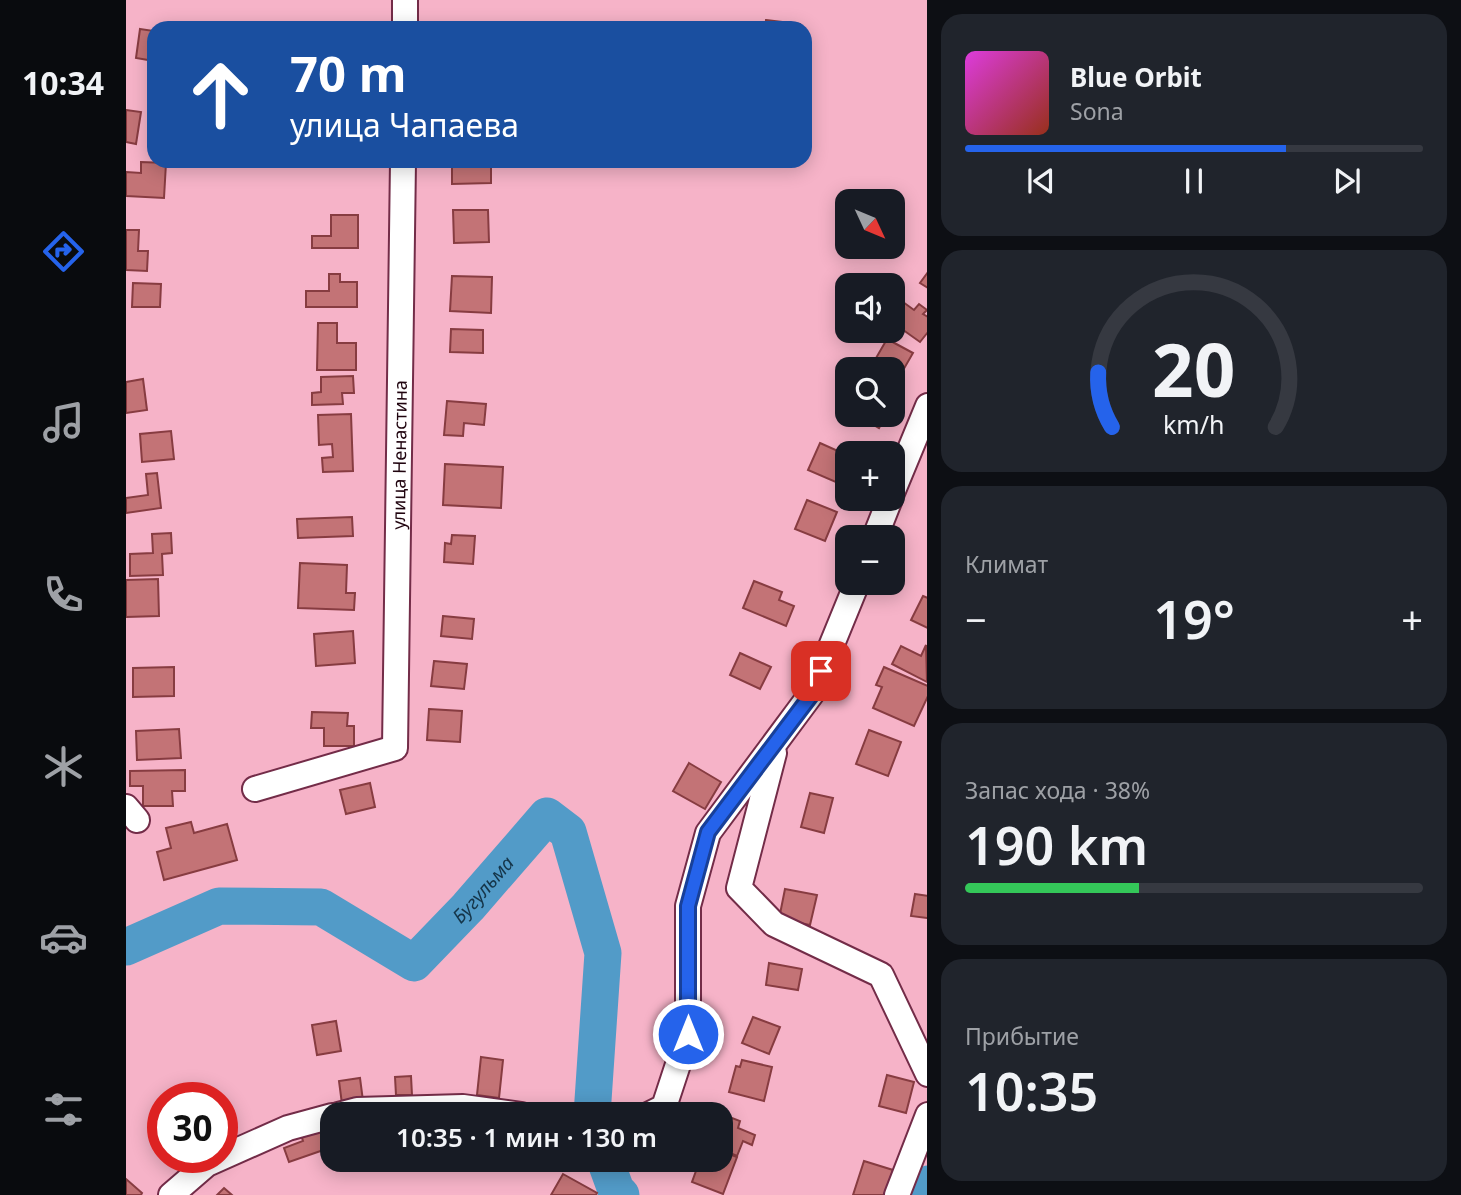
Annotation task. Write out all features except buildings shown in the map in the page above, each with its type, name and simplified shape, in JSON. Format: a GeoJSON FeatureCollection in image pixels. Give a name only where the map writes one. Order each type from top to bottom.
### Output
{"type":"FeatureCollection","features":[{"type":"Feature","properties":{"kind":"street"},"geometry":{"type":"LineString","coordinates":[[405,0],[405,21]]}},
{"type":"Feature","properties":{"kind":"street","name":"улица Ненастина"},"geometry":{"type":"LineString","coordinates":[[255,789],[396,748],[403,168]]}},
{"type":"Feature","properties":{"kind":"street"},"geometry":{"type":"LineString","coordinates":[[905,461],[927,406]]}},
{"type":"Feature","properties":{"kind":"street"},"geometry":{"type":"LineString","coordinates":[[666,1102],[688,1034],[688,906],[708,832],[812,694],[851,595]]}},
{"type":"Feature","properties":{"kind":"street"},"geometry":{"type":"LineString","coordinates":[[778,738],[739,887],[774,924],[881,975],[927,1074]]}},
{"type":"Feature","properties":{"kind":"street"},"geometry":{"type":"LineString","coordinates":[[897,1195],[927,1115]]}},
{"type":"Feature","properties":{"kind":"street"},"geometry":{"type":"LineString","coordinates":[[171,1195],[207,1164],[288,1128],[320,1119]]}},
{"type":"Feature","properties":{"kind":"waterway","name":"Бугульма"},"geometry":{"type":"LineString","coordinates":[[126,947],[219,906],[321,907],[414,963],[468,907],[547,816],[568,832],[603,953],[593,1102]]}},
{"type":"Feature","properties":{"kind":"waterway","name":"Бугульма"},"geometry":{"type":"LineString","coordinates":[[609,1172],[616,1190],[621,1195]]}},
{"type":"Feature","properties":{"kind":"waterway","name":"Бугульма"},"geometry":{"type":"LineString","coordinates":[[920,1195],[927,1185]]}},
{"type":"Feature","properties":{"kind":"route"},"geometry":{"type":"LineString","coordinates":[[688,1034],[688,906],[708,832],[812,694],[821,671]]}}]}
